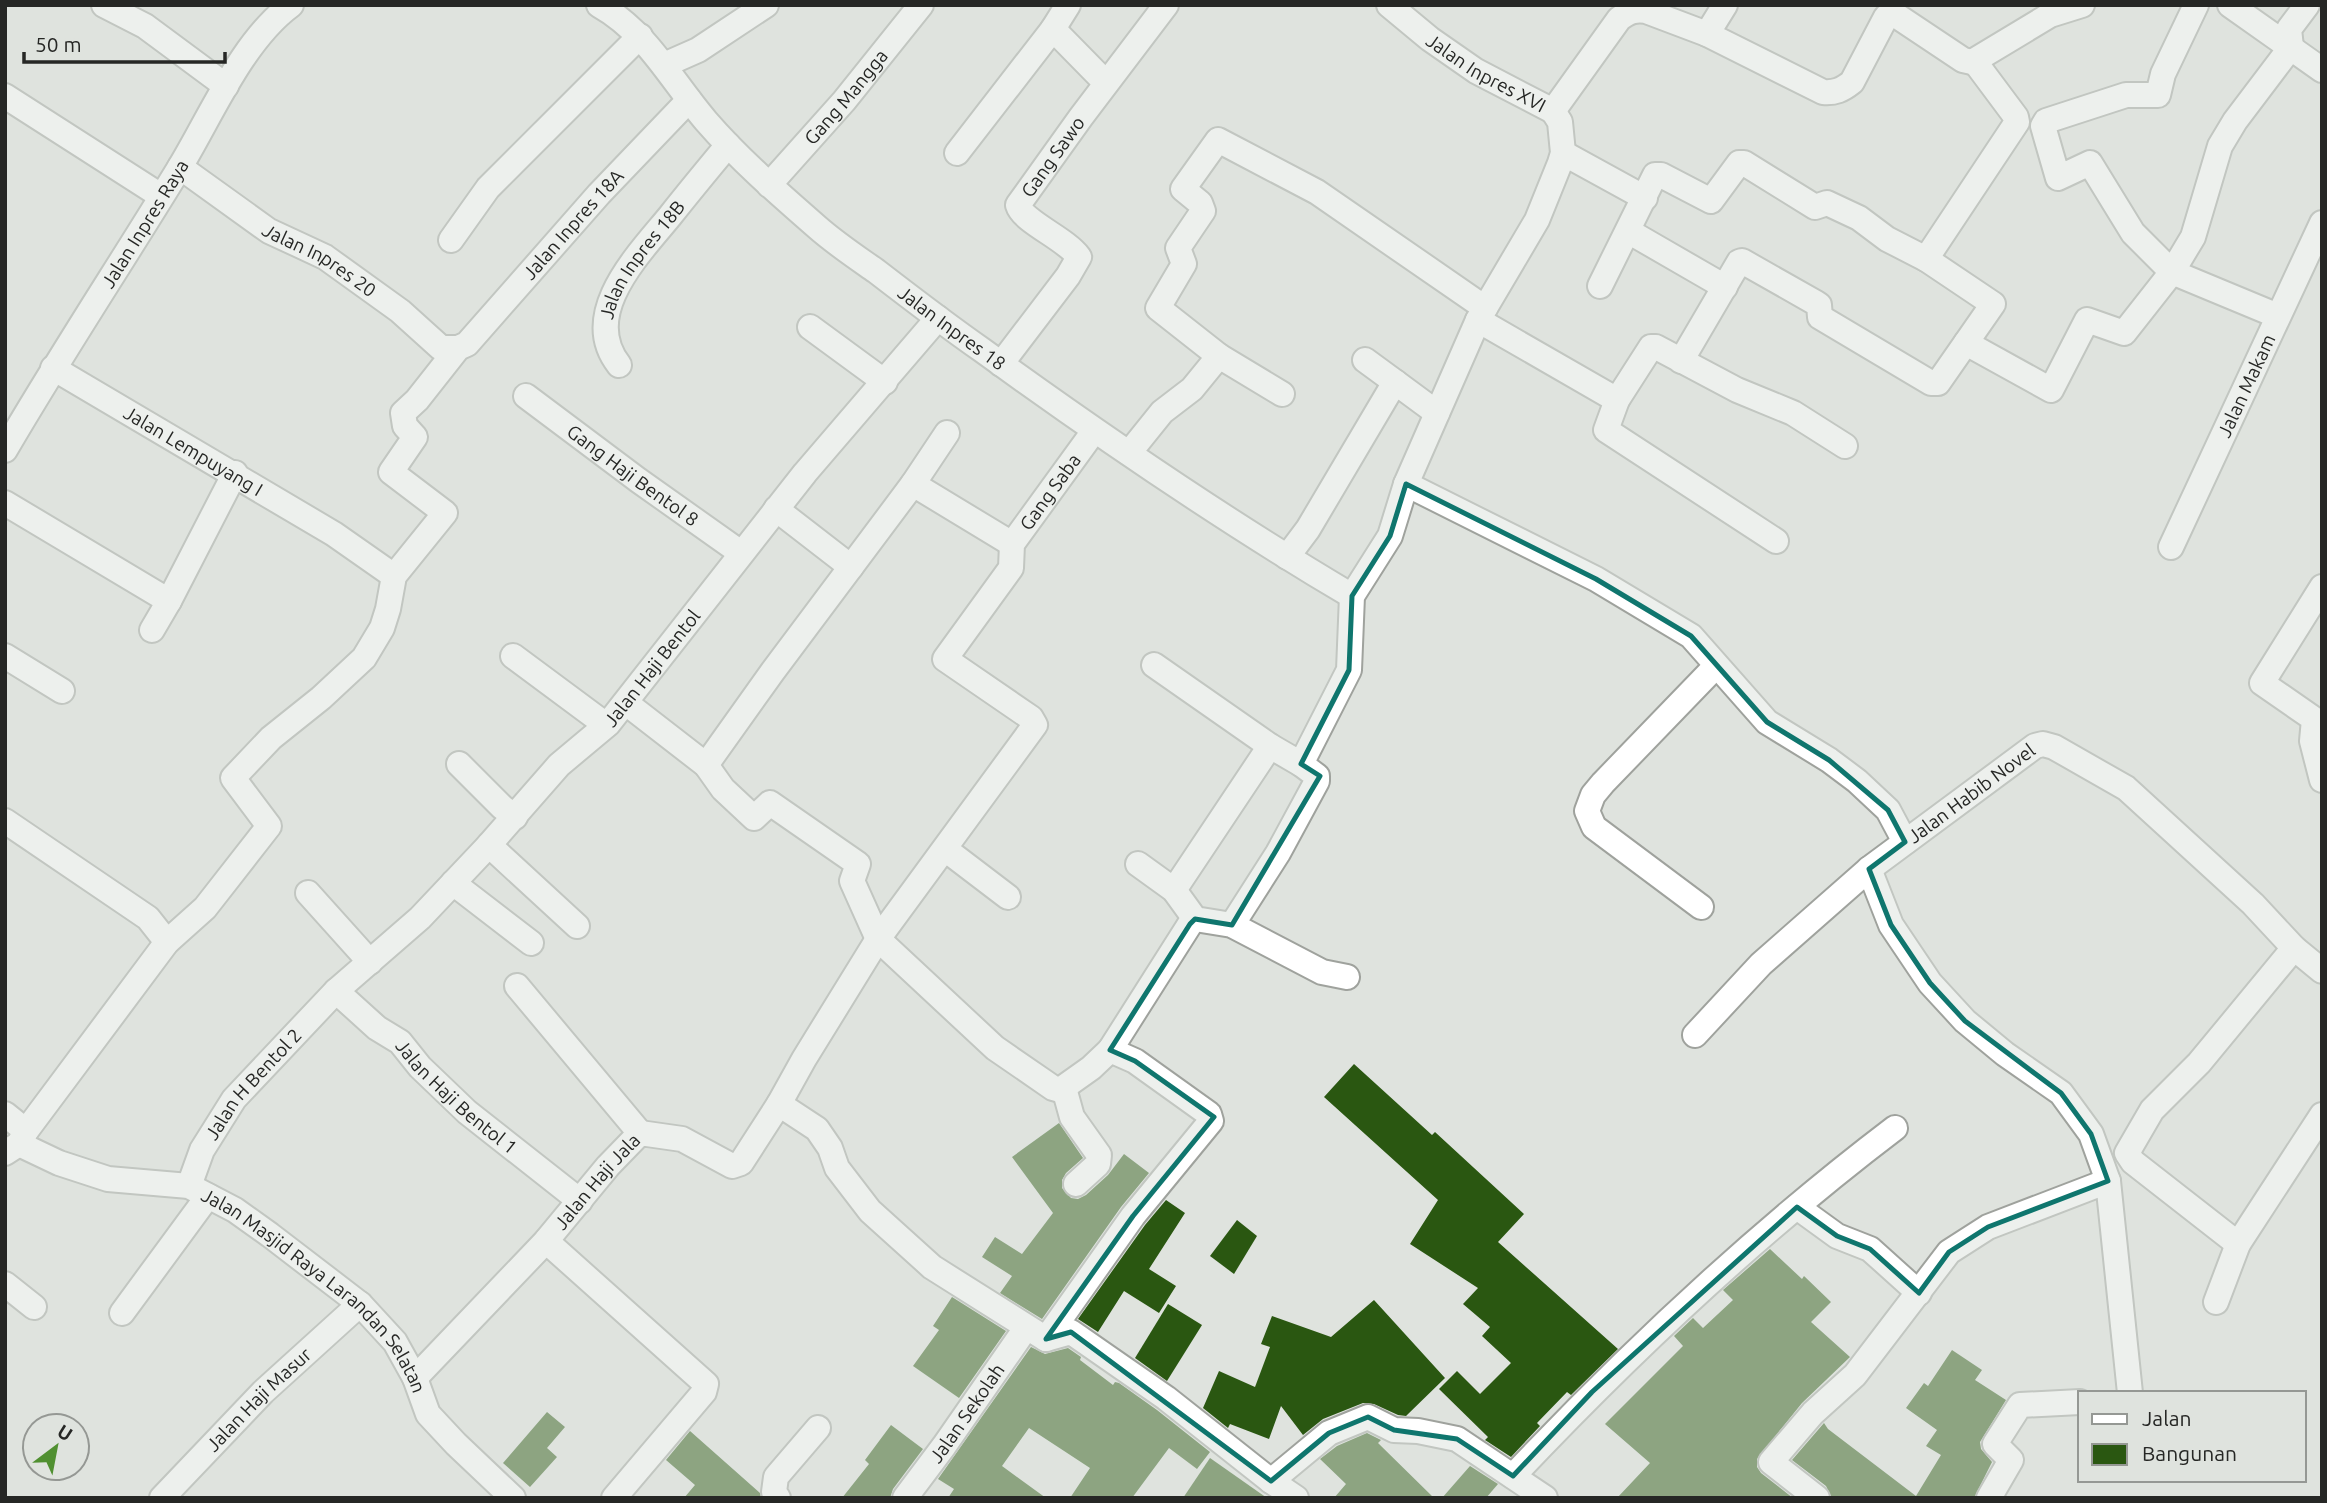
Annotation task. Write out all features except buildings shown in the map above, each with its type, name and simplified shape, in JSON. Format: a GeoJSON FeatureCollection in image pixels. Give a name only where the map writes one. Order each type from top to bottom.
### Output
{"type":"FeatureCollection","features":[{"type":"Feature","properties":{"kind":"street"},"geometry":{"type":"LineString","coordinates":[[104,5],[145,26],[226,86]]}},
{"type":"Feature","properties":{"kind":"street","name":"Jalan Inpres Raya"},"geometry":{"type":"LineString","coordinates":[[5,450],[53,368],[180,167],[226,86],[268,26],[291,5]]}},
{"type":"Feature","properties":{"kind":"street","name":"Jalan Inpres 18"},"geometry":{"type":"LineString","coordinates":[[599,5],[615,14],[640,36],[664,65],[689,100],[720,154],[769,185],[820,230],[1094,431],[1287,557],[1352,596]]}},
{"type":"Feature","properties":{"kind":"street"},"geometry":{"type":"LineString","coordinates":[[664,65],[698,50],[766,5]]}},
{"type":"Feature","properties":{"kind":"street","name":"Gang Mangga"},"geometry":{"type":"LineString","coordinates":[[769,185],[844,101],[921,5]]}},
{"type":"Feature","properties":{"kind":"street"},"geometry":{"type":"LineString","coordinates":[[957,153],[1053,29],[1068,5]]}},
{"type":"Feature","properties":{"kind":"street","name":"Gang Sawo"},"geometry":{"type":"LineString","coordinates":[[1001,364],[1068,276],[1079,257],[1072,247],[1019,211],[1018,205],[1166,5]]}},
{"type":"Feature","properties":{"kind":"street","name":"Jalan Inpres XVI"},"geometry":{"type":"LineString","coordinates":[[1389,5],[1430,39],[1476,71],[1553,111]]}},
{"type":"Feature","properties":{"kind":"street"},"geometry":{"type":"LineString","coordinates":[[1710,35],[1725,5]]}},
{"type":"Feature","properties":{"kind":"street"},"geometry":{"type":"LineString","coordinates":[[1301,764],[1349,670],[1352,596],[1390,536],[1406,484],[1481,314],[1537,220],[1563,153],[1560,122],[1553,111],[1619,19],[1628,12],[1646,11],[1710,35],[1823,92],[1843,89],[1852,82],[1886,17],[1892,14],[1964,60],[1975,62],[2050,15],[2082,5]]}},
{"type":"Feature","properties":{"kind":"street"},"geometry":{"type":"LineString","coordinates":[[2196,5],[2163,74],[2158,95],[2126,95],[2046,121],[2043,126],[2058,178],[2090,163],[2133,233],[2172,272],[2278,316]]}},
{"type":"Feature","properties":{"kind":"street"},"geometry":{"type":"LineString","coordinates":[[2230,5],[2322,70]]}},
{"type":"Feature","properties":{"kind":"street"},"geometry":{"type":"LineString","coordinates":[[1966,343],[2051,390],[2087,320],[2124,333],[2172,272],[2193,237],[2220,146],[2235,121],[2291,47],[2289,29],[2307,5]]}},
{"type":"Feature","properties":{"kind":"street"},"geometry":{"type":"LineString","coordinates":[[1053,29],[1106,83]]}},
{"type":"Feature","properties":{"kind":"street"},"geometry":{"type":"LineString","coordinates":[[451,240],[488,188],[640,36]]}},
{"type":"Feature","properties":{"kind":"street"},"geometry":{"type":"LineString","coordinates":[[1926,260],[2017,122],[1975,62]]}},
{"type":"Feature","properties":{"kind":"street"},"geometry":{"type":"LineString","coordinates":[[5,96],[161,196]]}},
{"type":"Feature","properties":{"kind":"street","name":"Jalan Inpres 18A"},"geometry":{"type":"LineString","coordinates":[[394,576],[445,513],[391,472],[415,437],[405,426],[403,412],[458,348],[467,344],[599,194],[689,100]]}},
{"type":"Feature","properties":{"kind":"street"},"geometry":{"type":"LineString","coordinates":[[1282,394],[1219,356],[1158,308],[1184,264],[1178,248],[1203,211],[1200,203],[1182,189],[1218,140],[1317,192],[1481,314],[1617,400]]}},
{"type":"Feature","properties":{"kind":"street"},"geometry":{"type":"LineString","coordinates":[[1563,153],[1645,198]]}},
{"type":"Feature","properties":{"kind":"street","name":"Jalan Inpres 18B"},"geometry":{"type":"LineString","coordinates":[[619,365],[612,356],[606,338],[605,323],[611,300],[627,267],[720,154]]}},
{"type":"Feature","properties":{"kind":"street"},"geometry":{"type":"LineString","coordinates":[[1600,286],[1658,174],[1711,201],[1735,166],[1744,163],[1815,207],[1830,204],[1873,227],[1887,239],[1926,260],[1993,304],[1940,382],[1931,383],[1820,317],[1819,305],[1816,303],[1746,262],[1739,262],[1681,361]]}},
{"type":"Feature","properties":{"kind":"street","name":"Jalan Inpres 20"},"geometry":{"type":"LineString","coordinates":[[180,167],[270,231],[325,257],[400,311],[442,348],[458,348]]}},
{"type":"Feature","properties":{"kind":"street","name":"Jalan Makam"},"geometry":{"type":"LineString","coordinates":[[2171,547],[2322,223]]}},
{"type":"Feature","properties":{"kind":"street"},"geometry":{"type":"LineString","coordinates":[[1628,231],[1725,287]]}},
{"type":"Feature","properties":{"kind":"street","name":"Jalan Haji Bentol"},"geometry":{"type":"LineString","coordinates":[[336,991],[420,918],[515,817],[559,765],[606,725],[626,703],[776,509],[938,318]]}},
{"type":"Feature","properties":{"kind":"street"},"geometry":{"type":"LineString","coordinates":[[810,327],[885,382]]}},
{"type":"Feature","properties":{"kind":"street"},"geometry":{"type":"LineString","coordinates":[[1776,541],[1606,429],[1617,400],[1651,347],[1656,347],[1737,390],[1793,413],[1845,446]]}},
{"type":"Feature","properties":{"kind":"street"},"geometry":{"type":"LineString","coordinates":[[1129,453],[1162,412],[1192,389],[1219,356]]}},
{"type":"Feature","properties":{"kind":"street"},"geometry":{"type":"LineString","coordinates":[[1365,360],[1437,414]]}},
{"type":"Feature","properties":{"kind":"street","name":"Jalan Lempuyang I"},"geometry":{"type":"LineString","coordinates":[[53,368],[235,473],[334,534],[394,576]]}},
{"type":"Feature","properties":{"kind":"street"},"geometry":{"type":"LineString","coordinates":[[1287,557],[1308,529],[1395,383]]}},
{"type":"Feature","properties":{"kind":"street","name":"Gang Haji Bentol 8"},"geometry":{"type":"LineString","coordinates":[[526,396],[741,553]]}},
{"type":"Feature","properties":{"kind":"street","name":"Gang Saba"},"geometry":{"type":"LineString","coordinates":[[946,661],[948,653],[1011,568],[1012,544],[1094,431]]}},
{"type":"Feature","properties":{"kind":"street"},"geometry":{"type":"LineString","coordinates":[[706,765],[913,484],[947,433]]}},
{"type":"Feature","properties":{"kind":"street"},"geometry":{"type":"LineString","coordinates":[[152,630],[235,473]]}},
{"type":"Feature","properties":{"kind":"street"},"geometry":{"type":"LineString","coordinates":[[913,484],[1012,544]]}},
{"type":"Feature","properties":{"kind":"street"},"geometry":{"type":"LineString","coordinates":[[1406,484],[1596,579],[1691,636],[1767,722],[1829,760],[1888,810],[1905,842]]}},
{"type":"Feature","properties":{"kind":"street"},"geometry":{"type":"LineString","coordinates":[[5,503],[169,601]]}},
{"type":"Feature","properties":{"kind":"street"},"geometry":{"type":"LineString","coordinates":[[776,509],[851,567]]}},
{"type":"Feature","properties":{"kind":"street"},"geometry":{"type":"LineString","coordinates":[[17,1143],[167,942],[205,908],[269,826],[233,778],[271,738],[321,698],[363,658],[382,628],[394,576]]}},
{"type":"Feature","properties":{"kind":"street"},"geometry":{"type":"LineString","coordinates":[[2322,587],[2262,683],[2314,719],[2312,741],[2322,780]]}},
{"type":"Feature","properties":{"kind":"street"},"geometry":{"type":"LineString","coordinates":[[5,656],[62,691]]}},
{"type":"Feature","properties":{"kind":"street"},"geometry":{"type":"LineString","coordinates":[[513,656],[606,725]]}},
{"type":"Feature","properties":{"kind":"street","name":"Jalan Haji Jala"},"geometry":{"type":"LineString","coordinates":[[415,1378],[546,1241],[608,1166],[640,1133],[682,1139],[732,1166],[741,1163],[878,939],[1035,723],[946,661]]}},
{"type":"Feature","properties":{"kind":"street"},"geometry":{"type":"LineString","coordinates":[[1154,665],[1269,746],[1317,776],[1317,782],[1278,853],[1231,925]]}},
{"type":"Feature","properties":{"kind":"street"},"geometry":{"type":"LineString","coordinates":[[1701,907],[1594,827],[1587,811],[1598,789],[1716,666]]}},
{"type":"Feature","properties":{"kind":"street"},"geometry":{"type":"LineString","coordinates":[[626,703],[706,765],[723,789],[754,818],[770,803],[858,864],[852,881],[878,939],[995,1048],[1053,1088],[1064,1088],[1110,1050],[1195,919]]}},
{"type":"Feature","properties":{"kind":"street","name":"Jalan Habib Novel"},"geometry":{"type":"LineString","coordinates":[[1695,1035],[1761,964],[1869,869],[2035,746],[2043,744],[2054,747],[2126,788],[2253,904],[2294,948],[2320,966]]}},
{"type":"Feature","properties":{"kind":"street"},"geometry":{"type":"LineString","coordinates":[[1174,890],[1269,746]]}},
{"type":"Feature","properties":{"kind":"street"},"geometry":{"type":"LineString","coordinates":[[459,764],[515,817]]}},
{"type":"Feature","properties":{"kind":"street"},"geometry":{"type":"LineString","coordinates":[[5,821],[148,918],[167,942]]}},
{"type":"Feature","properties":{"kind":"street"},"geometry":{"type":"LineString","coordinates":[[489,845],[577,926]]}},
{"type":"Feature","properties":{"kind":"street"},"geometry":{"type":"LineString","coordinates":[[945,849],[1008,897]]}},
{"type":"Feature","properties":{"kind":"street"},"geometry":{"type":"LineString","coordinates":[[1138,864],[1174,890],[1195,919],[1231,925],[1322,972],[1347,977]]}},
{"type":"Feature","properties":{"kind":"street"},"geometry":{"type":"LineString","coordinates":[[1869,869],[1891,925],[1930,984],[1965,1021],[2005,1054],[2061,1093],[2091,1134],[2108,1181],[2130,1391]]}},
{"type":"Feature","properties":{"kind":"street"},"geometry":{"type":"LineString","coordinates":[[453,883],[531,943]]}},
{"type":"Feature","properties":{"kind":"street"},"geometry":{"type":"LineString","coordinates":[[308,893],[370,962]]}},
{"type":"Feature","properties":{"kind":"street"},"geometry":{"type":"LineString","coordinates":[[2238,1244],[2133,1162],[2127,1153],[2152,1110],[2199,1063],[2294,948]]}},
{"type":"Feature","properties":{"kind":"street"},"geometry":{"type":"LineString","coordinates":[[517,986],[640,1133]]}},
{"type":"Feature","properties":{"kind":"street","name":"Jalan H Bentol 2"},"geometry":{"type":"LineString","coordinates":[[122,1313],[198,1191],[202,1150],[234,1099],[336,991]]}},
{"type":"Feature","properties":{"kind":"street","name":"Jalan Haji Bentol 1"},"geometry":{"type":"LineString","coordinates":[[336,991],[377,1028],[400,1041],[420,1067],[467,1112],[580,1201]]}},
{"type":"Feature","properties":{"kind":"street","name":"Jalan Sekolah"},"geometry":{"type":"LineString","coordinates":[[914,1495],[1036,1333],[1211,1121],[1209,1114],[1169,1084],[1135,1061],[1110,1050]]}},
{"type":"Feature","properties":{"kind":"street"},"geometry":{"type":"LineString","coordinates":[[1064,1088],[1072,1117],[1099,1155],[1098,1164],[1076,1184]]}},
{"type":"Feature","properties":{"kind":"street"},"geometry":{"type":"LineString","coordinates":[[779,1104],[817,1129],[830,1148],[837,1168],[870,1212],[932,1266],[1036,1333],[1071,1332],[1166,1398],[1296,1498]]}},
{"type":"Feature","properties":{"kind":"street","name":"Jalan Masjid Raya Larandan Selatan"},"geometry":{"type":"LineString","coordinates":[[5,1114],[17,1143],[59,1163],[108,1179],[198,1191],[234,1210],[270,1235],[360,1304],[395,1342],[415,1378],[428,1414],[513,1498]]}},
{"type":"Feature","properties":{"kind":"street"},"geometry":{"type":"LineString","coordinates":[[2216,1302],[2238,1244],[2322,1115]]}},
{"type":"Feature","properties":{"kind":"street"},"geometry":{"type":"LineString","coordinates":[[1513,1476],[1592,1392],[1833,1174],[1895,1128]]}},
{"type":"Feature","properties":{"kind":"street"},"geometry":{"type":"LineString","coordinates":[[1817,1498],[1771,1462],[1813,1413],[1855,1374],[1949,1252],[1988,1227],[2108,1181]]}},
{"type":"Feature","properties":{"kind":"street"},"geometry":{"type":"LineString","coordinates":[[1797,1207],[1838,1236],[1870,1249],[1919,1293]]}},
{"type":"Feature","properties":{"kind":"street"},"geometry":{"type":"LineString","coordinates":[[546,1241],[706,1384],[704,1392],[614,1498]]}},
{"type":"Feature","properties":{"kind":"street"},"geometry":{"type":"LineString","coordinates":[[5,1284],[34,1307]]}},
{"type":"Feature","properties":{"kind":"street","name":"Jalan Haji Masur"},"geometry":{"type":"LineString","coordinates":[[162,1498],[263,1392],[360,1304]]}},
{"type":"Feature","properties":{"kind":"street"},"geometry":{"type":"LineString","coordinates":[[1989,1498],[2011,1460],[1995,1444],[2020,1405],[2078,1402]]}},
{"type":"Feature","properties":{"kind":"street"},"geometry":{"type":"LineString","coordinates":[[1271,1481],[1329,1433],[1368,1417],[1394,1430],[1418,1431],[1457,1439],[1545,1498]]}},
{"type":"Feature","properties":{"kind":"street"},"geometry":{"type":"LineString","coordinates":[[778,1498],[774,1492],[776,1477],[818,1428]]}},
{"type":"Feature","properties":{"kind":"highlighted area"},"geometry":{"type":"Polygon","coordinates":[[[1406,484],[1596,579],[1691,636],[1767,722],[1829,760],[1888,810],[1905,842],[1869,869],[1891,925],[1930,983],[1965,1021],[2061,1093],[2091,1134],[2108,1181],[1988,1227],[1949,1252],[1919,1293],[1870,1249],[1837,1236],[1797,1207],[1592,1392],[1513,1476],[1457,1439],[1394,1430],[1368,1417],[1329,1433],[1271,1481],[1071,1332],[1046,1339],[1133,1216],[1214,1117],[1135,1061],[1110,1050],[1190,924],[1195,919],[1232,925],[1320,776],[1301,764],[1349,670],[1352,596],[1390,536],[1406,484]]]}}]}
